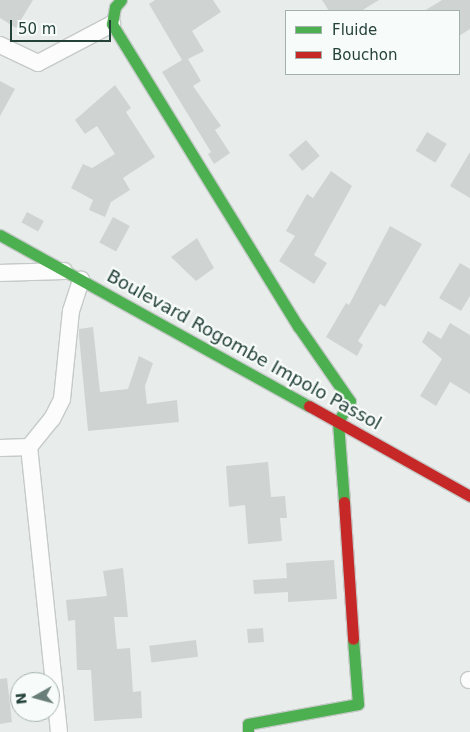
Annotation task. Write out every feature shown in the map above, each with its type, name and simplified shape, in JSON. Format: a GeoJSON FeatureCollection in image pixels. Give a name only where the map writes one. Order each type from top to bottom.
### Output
{"type":"FeatureCollection","features":[{"type":"Feature","properties":{"kind":"street"},"geometry":{"type":"LineString","coordinates":[[115,2],[112,24],[298,326],[350,401],[338,422],[358,704],[248,724],[248,732]]}},
{"type":"Feature","properties":{"kind":"street"},"geometry":{"type":"LineString","coordinates":[[0,45],[38,63],[112,24]]}},
{"type":"Feature","properties":{"kind":"street","name":"Boulevard Rogombe Impolo Passol"},"geometry":{"type":"LineString","coordinates":[[0,235],[470,496]]}},
{"type":"Feature","properties":{"kind":"street"},"geometry":{"type":"LineString","coordinates":[[0,273],[64,271]]}},
{"type":"Feature","properties":{"kind":"street"},"geometry":{"type":"LineString","coordinates":[[59,732],[29,447],[62,399],[71,311],[81,280]]}},
{"type":"Feature","properties":{"kind":"street"},"geometry":{"type":"LineString","coordinates":[[0,448],[29,447]]}},
{"type":"Feature","properties":{"kind":"building"},"geometry":{"type":"Polygon","coordinates":[[[0,0],[33,0],[16,28],[0,18],[0,0]]]}},
{"type":"Feature","properties":{"kind":"building"},"geometry":{"type":"Polygon","coordinates":[[[155,0],[213,0],[221,12],[192,31],[204,51],[188,59],[201,81],[193,86],[221,126],[215,130],[230,153],[214,164],[208,154],[211,152],[162,72],[182,60],[149,4],[155,0]]]}},
{"type":"Feature","properties":{"kind":"building"},"geometry":{"type":"Polygon","coordinates":[[[322,0],[379,0],[363,10],[328,10],[322,0]]]}},
{"type":"Feature","properties":{"kind":"building"},"geometry":{"type":"Polygon","coordinates":[[[442,0],[470,0],[470,29],[460,35],[460,10],[426,10],[442,0]]]}},
{"type":"Feature","properties":{"kind":"building"},"geometry":{"type":"Polygon","coordinates":[[[0,81],[15,89],[0,116],[0,81]]]}},
{"type":"Feature","properties":{"kind":"building"},"geometry":{"type":"Polygon","coordinates":[[[115,85],[131,108],[126,112],[155,157],[123,178],[130,190],[111,202],[105,217],[89,210],[93,200],[71,188],[83,164],[92,168],[115,154],[97,126],[85,134],[75,120],[115,85]]]}},
{"type":"Feature","properties":{"kind":"building"},"geometry":{"type":"Polygon","coordinates":[[[427,132],[447,144],[435,163],[416,151],[427,132]]]}},
{"type":"Feature","properties":{"kind":"building"},"geometry":{"type":"Polygon","coordinates":[[[306,140],[320,156],[302,171],[289,155],[306,140]]]}},
{"type":"Feature","properties":{"kind":"building"},"geometry":{"type":"Polygon","coordinates":[[[470,152],[470,198],[450,186],[470,152]]]}},
{"type":"Feature","properties":{"kind":"building"},"geometry":{"type":"Polygon","coordinates":[[[331,171],[352,186],[314,255],[327,263],[314,284],[279,261],[295,236],[286,231],[307,194],[313,198],[331,171]]]}},
{"type":"Feature","properties":{"kind":"building"},"geometry":{"type":"Polygon","coordinates":[[[27,212],[44,221],[38,232],[21,223],[27,212]]]}},
{"type":"Feature","properties":{"kind":"building"},"geometry":{"type":"Polygon","coordinates":[[[113,217],[130,226],[116,252],[99,243],[113,217]]]}},
{"type":"Feature","properties":{"kind":"building"},"geometry":{"type":"Polygon","coordinates":[[[390,226],[422,244],[385,307],[380,304],[358,341],[363,345],[357,356],[326,337],[346,303],[349,305],[390,226]]]}},
{"type":"Feature","properties":{"kind":"building"},"geometry":{"type":"Polygon","coordinates":[[[197,238],[214,268],[196,281],[171,257],[197,238]]]}},
{"type":"Feature","properties":{"kind":"building"},"geometry":{"type":"Polygon","coordinates":[[[460,263],[470,269],[470,296],[461,311],[439,298],[460,263]]]}},
{"type":"Feature","properties":{"kind":"building"},"geometry":{"type":"Polygon","coordinates":[[[450,323],[470,335],[470,394],[450,382],[436,406],[420,396],[442,359],[422,342],[428,331],[441,339],[450,323]]]}},
{"type":"Feature","properties":{"kind":"building"},"geometry":{"type":"Polygon","coordinates":[[[93,327],[100,392],[128,389],[139,356],[153,363],[145,386],[147,404],[177,400],[179,422],[88,431],[79,329],[93,327]]]}},
{"type":"Feature","properties":{"kind":"building"},"geometry":{"type":"Polygon","coordinates":[[[268,462],[271,497],[285,496],[287,518],[280,518],[282,541],[248,544],[245,505],[229,507],[226,466],[268,462]]]}},
{"type":"Feature","properties":{"kind":"building"},"geometry":{"type":"Polygon","coordinates":[[[334,560],[337,599],[288,602],[288,592],[254,594],[253,580],[287,578],[286,563],[334,560]]]}},
{"type":"Feature","properties":{"kind":"building"},"geometry":{"type":"Polygon","coordinates":[[[123,568],[128,617],[114,617],[117,649],[130,648],[133,692],[141,691],[142,718],[94,721],[91,670],[77,670],[75,620],[68,621],[66,600],[107,596],[103,571],[123,568]]]}},
{"type":"Feature","properties":{"kind":"building"},"geometry":{"type":"Polygon","coordinates":[[[263,628],[264,642],[248,643],[247,629],[263,628]]]}},
{"type":"Feature","properties":{"kind":"building"},"geometry":{"type":"Polygon","coordinates":[[[196,640],[198,657],[151,663],[149,646],[196,640]]]}},
{"type":"Feature","properties":{"kind":"building"},"geometry":{"type":"Polygon","coordinates":[[[7,678],[10,722],[12,722],[0,724],[0,679],[7,678]]]}},
{"type":"Feature","properties":{"kind":"traffic: fast"},"geometry":{"type":"LineString","coordinates":[[121,0],[115,7],[112,24],[298,326],[350,401],[338,422],[344,502]]}},
{"type":"Feature","properties":{"kind":"traffic: fast"},"geometry":{"type":"LineString","coordinates":[[0,235],[309,406]]}},
{"type":"Feature","properties":{"kind":"traffic: fast"},"geometry":{"type":"LineString","coordinates":[[248,732],[248,724],[358,704],[353,639]]}},
{"type":"Feature","properties":{"kind":"traffic: jam"},"geometry":{"type":"LineString","coordinates":[[309,406],[470,496]]}},
{"type":"Feature","properties":{"kind":"traffic: jam"},"geometry":{"type":"LineString","coordinates":[[344,502],[353,639]]}}]}
